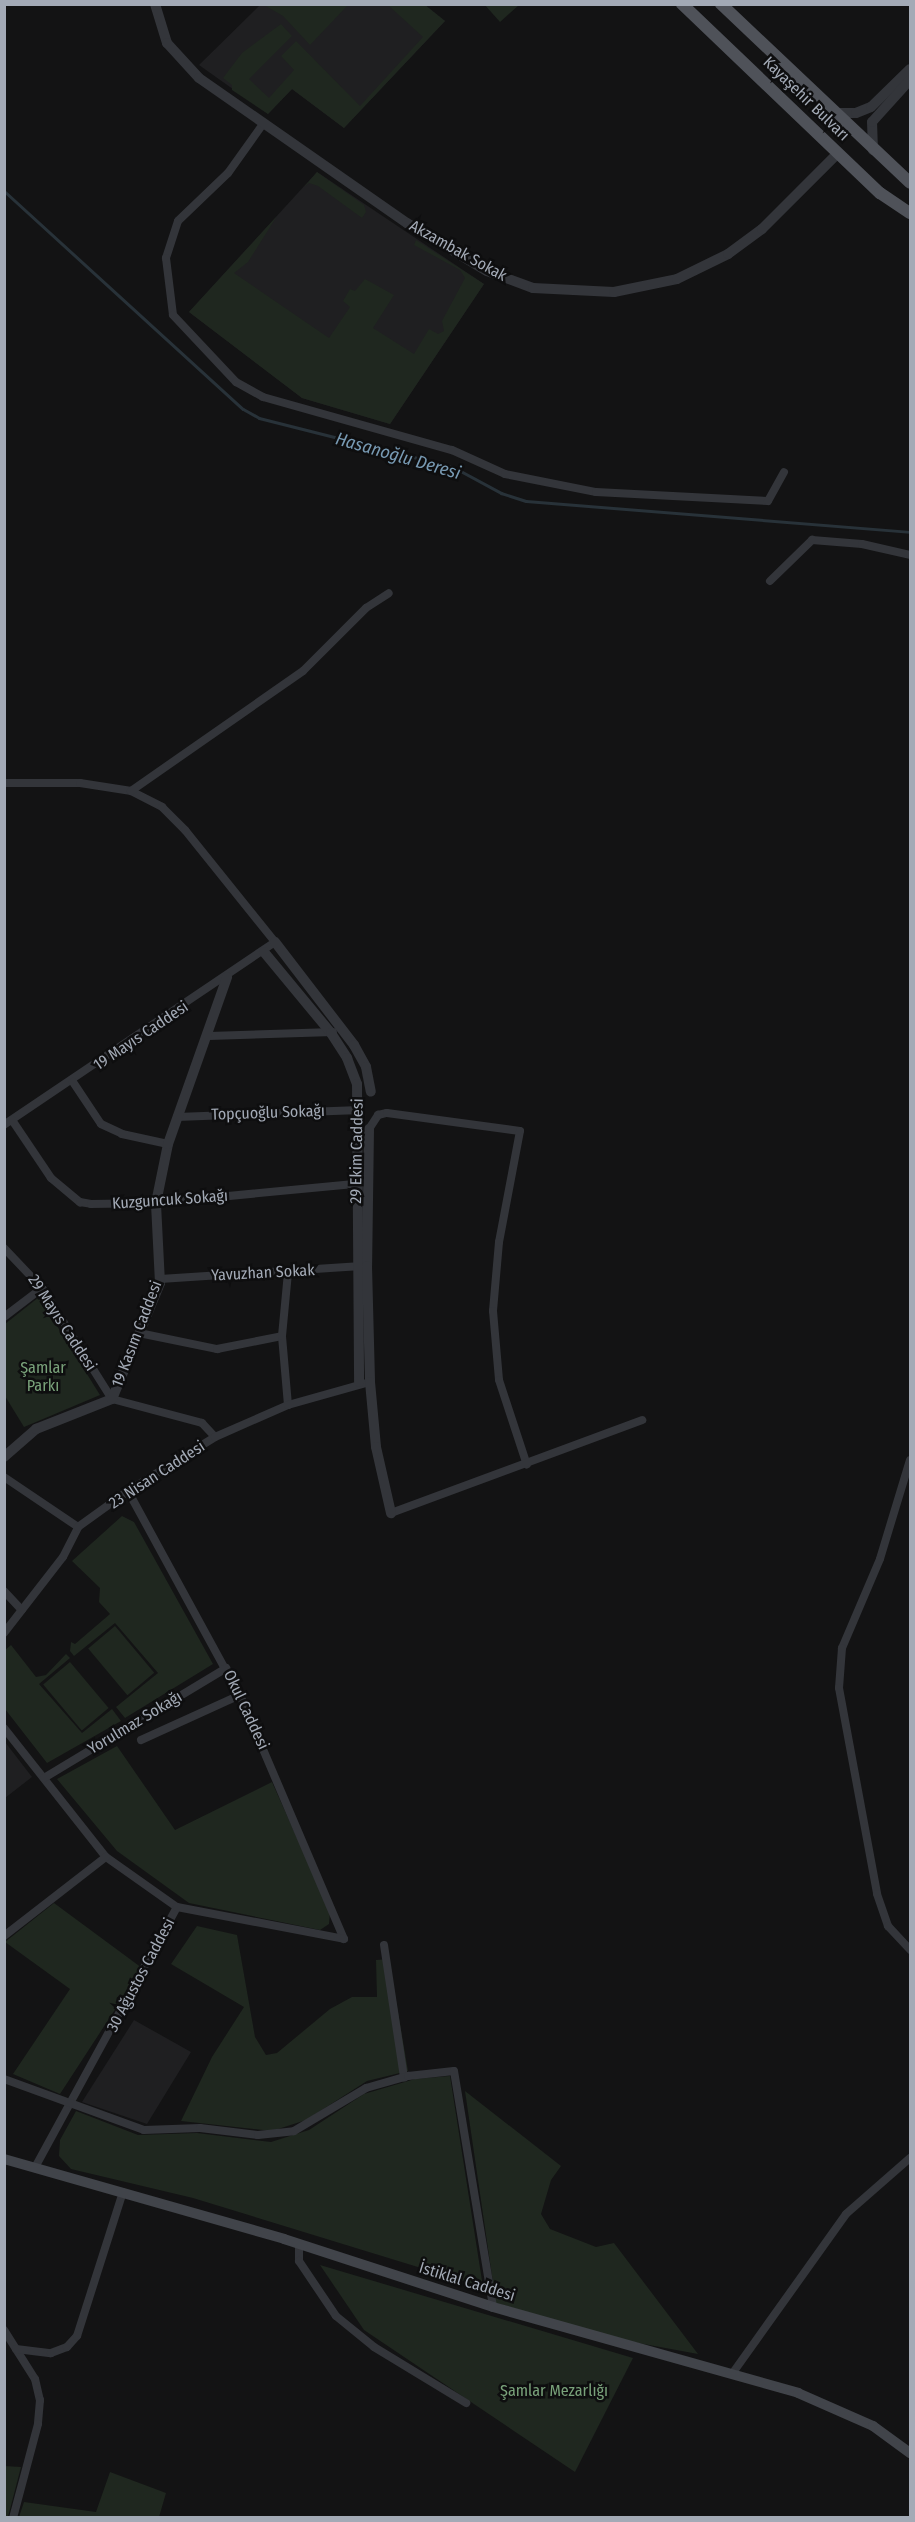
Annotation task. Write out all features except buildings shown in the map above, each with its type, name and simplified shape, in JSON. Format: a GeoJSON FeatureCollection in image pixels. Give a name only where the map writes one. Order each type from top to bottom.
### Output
{"type":"FeatureCollection","features":[{"type":"Feature","properties":{"kind":"main road","name":"Kayaşehir Bulvarı"},"geometry":{"type":"LineString","coordinates":[[682,4],[880,193],[910,213]]}},
{"type":"Feature","properties":{"kind":"main road","name":"Kayaşehir Bulvarı"},"geometry":{"type":"LineString","coordinates":[[721,4],[873,151],[910,183]]}},
{"type":"Feature","properties":{"kind":"main road","name":"İstiklal Caddesi"},"geometry":{"type":"LineString","coordinates":[[4,2159],[299,2244],[493,2307],[732,2374],[836,2408],[873,2427],[910,2453]]}},
{"type":"Feature","properties":{"kind":"street","name":"Akzambak Sokak"},"geometry":{"type":"LineString","coordinates":[[155,4],[167,43],[180,61],[263,124],[407,223],[487,271],[532,288],[585,293],[645,288],[677,279],[728,254],[762,229],[838,153]]}},
{"type":"Feature","properties":{"kind":"street"},"geometry":{"type":"LineString","coordinates":[[835,113],[856,113],[871,107],[910,69]]}},
{"type":"Feature","properties":{"kind":"street"},"geometry":{"type":"LineString","coordinates":[[873,151],[869,131],[872,122],[910,80]]}},
{"type":"Feature","properties":{"kind":"street"},"geometry":{"type":"LineString","coordinates":[[263,124],[228,173],[178,221],[166,258],[173,315],[236,381],[263,397],[452,450],[505,474],[596,492],[768,501],[784,472]]}},
{"type":"Feature","properties":{"kind":"street"},"geometry":{"type":"LineString","coordinates":[[770,581],[812,540],[862,544],[910,555]]}},
{"type":"Feature","properties":{"kind":"street"},"geometry":{"type":"LineString","coordinates":[[131,790],[303,671],[366,608],[389,593]]}},
{"type":"Feature","properties":{"kind":"street"},"geometry":{"type":"LineString","coordinates":[[4,783],[80,783],[131,790],[162,807],[185,830],[275,942]]}},
{"type":"Feature","properties":{"kind":"street","name":"19 Mayıs Caddesi"},"geometry":{"type":"LineString","coordinates":[[4,1125],[73,1082],[264,952],[275,942]]}},
{"type":"Feature","properties":{"kind":"street","name":"29 Ekim Caddesi"},"geometry":{"type":"LineString","coordinates":[[275,942],[344,1030],[363,1061],[371,1092]]}},
{"type":"Feature","properties":{"kind":"street","name":"29 Ekim Caddesi"},"geometry":{"type":"LineString","coordinates":[[264,952],[331,1033],[354,1072],[360,1110],[361,1266],[365,1382],[376,1447],[391,1513]]}},
{"type":"Feature","properties":{"kind":"street","name":"19 Kasım Caddesi"},"geometry":{"type":"LineString","coordinates":[[4,1457],[36,1429],[112,1399],[160,1279],[156,1203],[168,1144],[209,1036],[227,977]]}},
{"type":"Feature","properties":{"kind":"street"},"geometry":{"type":"LineString","coordinates":[[209,1036],[331,1033],[344,1030]]}},
{"type":"Feature","properties":{"kind":"street"},"geometry":{"type":"LineString","coordinates":[[73,1082],[101,1124],[122,1134],[168,1144]]}},
{"type":"Feature","properties":{"kind":"street","name":"Topçuoğlu Sokağı"},"geometry":{"type":"LineString","coordinates":[[177,1117],[360,1110]]}},
{"type":"Feature","properties":{"kind":"street"},"geometry":{"type":"LineString","coordinates":[[369,1129],[378,1115],[387,1113],[520,1131],[499,1242],[493,1320],[499,1380],[527,1466]]}},
{"type":"Feature","properties":{"kind":"street","name":"Kuzguncuk Sokağı"},"geometry":{"type":"LineString","coordinates":[[12,1120],[51,1178],[80,1202],[116,1205],[156,1203],[362,1183]]}},
{"type":"Feature","properties":{"kind":"street","name":"29 Ekim Caddesi"},"geometry":{"type":"LineString","coordinates":[[362,1183],[369,1129]]}},
{"type":"Feature","properties":{"kind":"street","name":"29 Mayıs Caddesi"},"geometry":{"type":"LineString","coordinates":[[4,1248],[42,1288],[112,1399]]}},
{"type":"Feature","properties":{"kind":"street","name":"Yavuzhan Sokak"},"geometry":{"type":"LineString","coordinates":[[160,1279],[361,1266]]}},
{"type":"Feature","properties":{"kind":"street"},"geometry":{"type":"LineString","coordinates":[[288,1272],[282,1336],[288,1406]]}},
{"type":"Feature","properties":{"kind":"street"},"geometry":{"type":"LineString","coordinates":[[4,1317],[42,1288]]}},
{"type":"Feature","properties":{"kind":"street"},"geometry":{"type":"LineString","coordinates":[[139,1333],[217,1349],[282,1336]]}},
{"type":"Feature","properties":{"kind":"street","name":"23 Nisan Caddesi"},"geometry":{"type":"LineString","coordinates":[[4,1633],[63,1557],[78,1527],[128,1491],[215,1437],[288,1406],[365,1382]]}},
{"type":"Feature","properties":{"kind":"street"},"geometry":{"type":"LineString","coordinates":[[112,1399],[202,1423],[215,1437]]}},
{"type":"Feature","properties":{"kind":"street"},"geometry":{"type":"LineString","coordinates":[[391,1513],[527,1466],[642,1420]]}},
{"type":"Feature","properties":{"kind":"street"},"geometry":{"type":"LineString","coordinates":[[910,1460],[880,1559],[842,1648],[839,1688],[877,1894],[888,1926],[910,1950]]}},
{"type":"Feature","properties":{"kind":"street"},"geometry":{"type":"LineString","coordinates":[[4,1477],[78,1527]]}},
{"type":"Feature","properties":{"kind":"street","name":"Okul Caddesi"},"geometry":{"type":"LineString","coordinates":[[128,1491],[240,1695],[344,1939],[177,1907]]}},
{"type":"Feature","properties":{"kind":"street"},"geometry":{"type":"LineString","coordinates":[[4,1591],[22,1610]]}},
{"type":"Feature","properties":{"kind":"street","name":"Yorulmaz Sokağı"},"geometry":{"type":"LineString","coordinates":[[44,1778],[226,1668]]}},
{"type":"Feature","properties":{"kind":"street"},"geometry":{"type":"LineString","coordinates":[[141,1740],[240,1695]]}},
{"type":"Feature","properties":{"kind":"street","name":"30 Ağustos Caddesi"},"geometry":{"type":"LineString","coordinates":[[4,1728],[106,1857],[177,1907],[73,2103],[35,2167]]}},
{"type":"Feature","properties":{"kind":"street"},"geometry":{"type":"LineString","coordinates":[[4,1936],[106,1857]]}},
{"type":"Feature","properties":{"kind":"street"},"geometry":{"type":"LineString","coordinates":[[384,1945],[404,2077]]}},
{"type":"Feature","properties":{"kind":"street"},"geometry":{"type":"LineString","coordinates":[[4,2079],[144,2130],[200,2128],[276,2134],[313,2122],[366,2088],[404,2077],[454,2071],[493,2307]]}},
{"type":"Feature","properties":{"kind":"street"},"geometry":{"type":"LineString","coordinates":[[732,2374],[846,2214],[910,2158]]}},
{"type":"Feature","properties":{"kind":"street"},"geometry":{"type":"LineString","coordinates":[[16,2349],[51,2353],[77,2336],[123,2192]]}},
{"type":"Feature","properties":{"kind":"street"},"geometry":{"type":"LineString","coordinates":[[299,2244],[299,2261],[336,2316],[374,2346],[466,2403]]}},
{"type":"Feature","properties":{"kind":"street"},"geometry":{"type":"LineString","coordinates":[[4,2330],[35,2379],[40,2407],[13,2517]]}},
{"type":"Feature","properties":{"kind":"shaded area"},"geometry":{"type":"Polygon","coordinates":[[[260,5],[425,5],[445,21],[344,128],[292,89],[268,114],[199,65],[260,5]]]}},
{"type":"Feature","properties":{"kind":"shaded area"},"geometry":{"type":"Polygon","coordinates":[[[317,172],[484,284],[390,424],[302,398],[189,312],[317,172]]]}},
{"type":"Feature","properties":{"kind":"shaded area"},"geometry":{"type":"Polygon","coordinates":[[[5,1742],[32,1777],[5,1798],[5,1742]]]}},
{"type":"Feature","properties":{"kind":"shaded area"},"geometry":{"type":"Polygon","coordinates":[[[134,2020],[191,2052],[147,2124],[82,2102],[134,2020]]]}},
{"type":"Feature","properties":{"kind":"green space"},"geometry":{"type":"Polygon","coordinates":[[[484,4],[519,4],[519,5],[500,22],[484,4]]]}},
{"type":"Feature","properties":{"kind":"green space"},"geometry":{"type":"Polygon","coordinates":[[[264,5],[348,5],[310,45],[283,16],[264,5]]]}},
{"type":"Feature","properties":{"kind":"green space"},"geometry":{"type":"Polygon","coordinates":[[[388,5],[425,5],[445,21],[344,128],[292,89],[268,114],[232,90],[232,85],[223,78],[242,53],[281,24],[292,36],[249,79],[269,98],[294,70],[281,56],[296,41],[360,106],[423,37],[388,5]]]}},
{"type":"Feature","properties":{"kind":"green space"},"geometry":{"type":"Polygon","coordinates":[[[317,172],[364,205],[366,212],[362,218],[318,186],[309,183],[304,187],[317,172]]]}},
{"type":"Feature","properties":{"kind":"green space"},"geometry":{"type":"Polygon","coordinates":[[[277,216],[248,262],[234,273],[329,338],[350,307],[343,301],[350,289],[355,291],[365,279],[394,295],[373,328],[414,354],[429,329],[438,334],[444,331],[442,321],[465,278],[460,270],[414,245],[416,240],[484,284],[390,424],[302,398],[189,312],[277,216]]]}},
{"type":"Feature","properties":{"kind":"green space","name":"Şamlar Parkı"},"geometry":{"type":"Polygon","coordinates":[[[39,1297],[100,1395],[24,1427],[5,1396],[5,1324],[39,1297]]]}},
{"type":"Feature","properties":{"kind":"green space"},"geometry":{"type":"Polygon","coordinates":[[[122,1516],[134,1522],[213,1664],[125,1718],[116,1707],[158,1673],[115,1623],[74,1656],[70,1651],[71,1642],[75,1644],[110,1614],[99,1602],[100,1588],[72,1561],[122,1516]]]}},
{"type":"Feature","properties":{"kind":"green space"},"geometry":{"type":"Polygon","coordinates":[[[115,1626],[154,1673],[127,1695],[88,1648],[115,1626]]]}},
{"type":"Feature","properties":{"kind":"green space"},"geometry":{"type":"Polygon","coordinates":[[[11,1645],[36,1677],[46,1675],[66,1654],[70,1658],[39,1684],[82,1733],[112,1709],[121,1721],[47,1763],[5,1709],[5,1650],[11,1645]]]}},
{"type":"Feature","properties":{"kind":"green space"},"geometry":{"type":"Polygon","coordinates":[[[70,1662],[109,1708],[82,1730],[43,1684],[70,1662]]]}},
{"type":"Feature","properties":{"kind":"green space"},"geometry":{"type":"Polygon","coordinates":[[[117,1746],[175,1830],[272,1782],[330,1912],[329,1924],[320,1930],[189,1903],[117,1851],[57,1779],[117,1746]]]}},
{"type":"Feature","properties":{"kind":"green space"},"geometry":{"type":"Polygon","coordinates":[[[54,1903],[142,1968],[60,2094],[13,2074],[70,1989],[5,1942],[54,1903]]]}},
{"type":"Feature","properties":{"kind":"green space"},"geometry":{"type":"Polygon","coordinates":[[[197,1926],[237,1935],[255,2037],[266,2055],[277,2053],[330,2009],[352,1997],[377,1997],[376,1960],[389,1959],[408,2071],[367,2081],[306,2120],[272,2131],[181,2121],[212,2057],[244,2007],[171,1964],[197,1926]]]}},
{"type":"Feature","properties":{"kind":"green space"},"geometry":{"type":"Polygon","coordinates":[[[450,2076],[483,2287],[193,2198],[71,2169],[59,2156],[60,2140],[76,2111],[138,2135],[197,2133],[271,2142],[309,2130],[364,2094],[415,2079],[450,2076]]]}},
{"type":"Feature","properties":{"kind":"green space"},"geometry":{"type":"Polygon","coordinates":[[[465,2091],[561,2166],[551,2180],[541,2214],[550,2229],[596,2247],[614,2243],[698,2354],[622,2340],[496,2303],[465,2091]]]}},
{"type":"Feature","properties":{"kind":"green space","name":"Şamlar Mezarlığı"},"geometry":{"type":"Polygon","coordinates":[[[320,2265],[633,2358],[575,2472],[364,2330],[320,2265]]]}},
{"type":"Feature","properties":{"kind":"green space"},"geometry":{"type":"Polygon","coordinates":[[[4,2466],[21,2467],[8,2517],[5,2517],[4,2466]]]}},
{"type":"Feature","properties":{"kind":"green space"},"geometry":{"type":"Polygon","coordinates":[[[110,2472],[166,2493],[159,2517],[19,2517],[24,2502],[96,2512],[110,2472]]]}},
{"type":"Feature","properties":{"kind":"waterway","name":"Hasanoğlu Deresi"},"geometry":{"type":"LineString","coordinates":[[4,191],[243,409],[259,418],[453,467],[501,493],[526,501],[910,532]]}}]}
